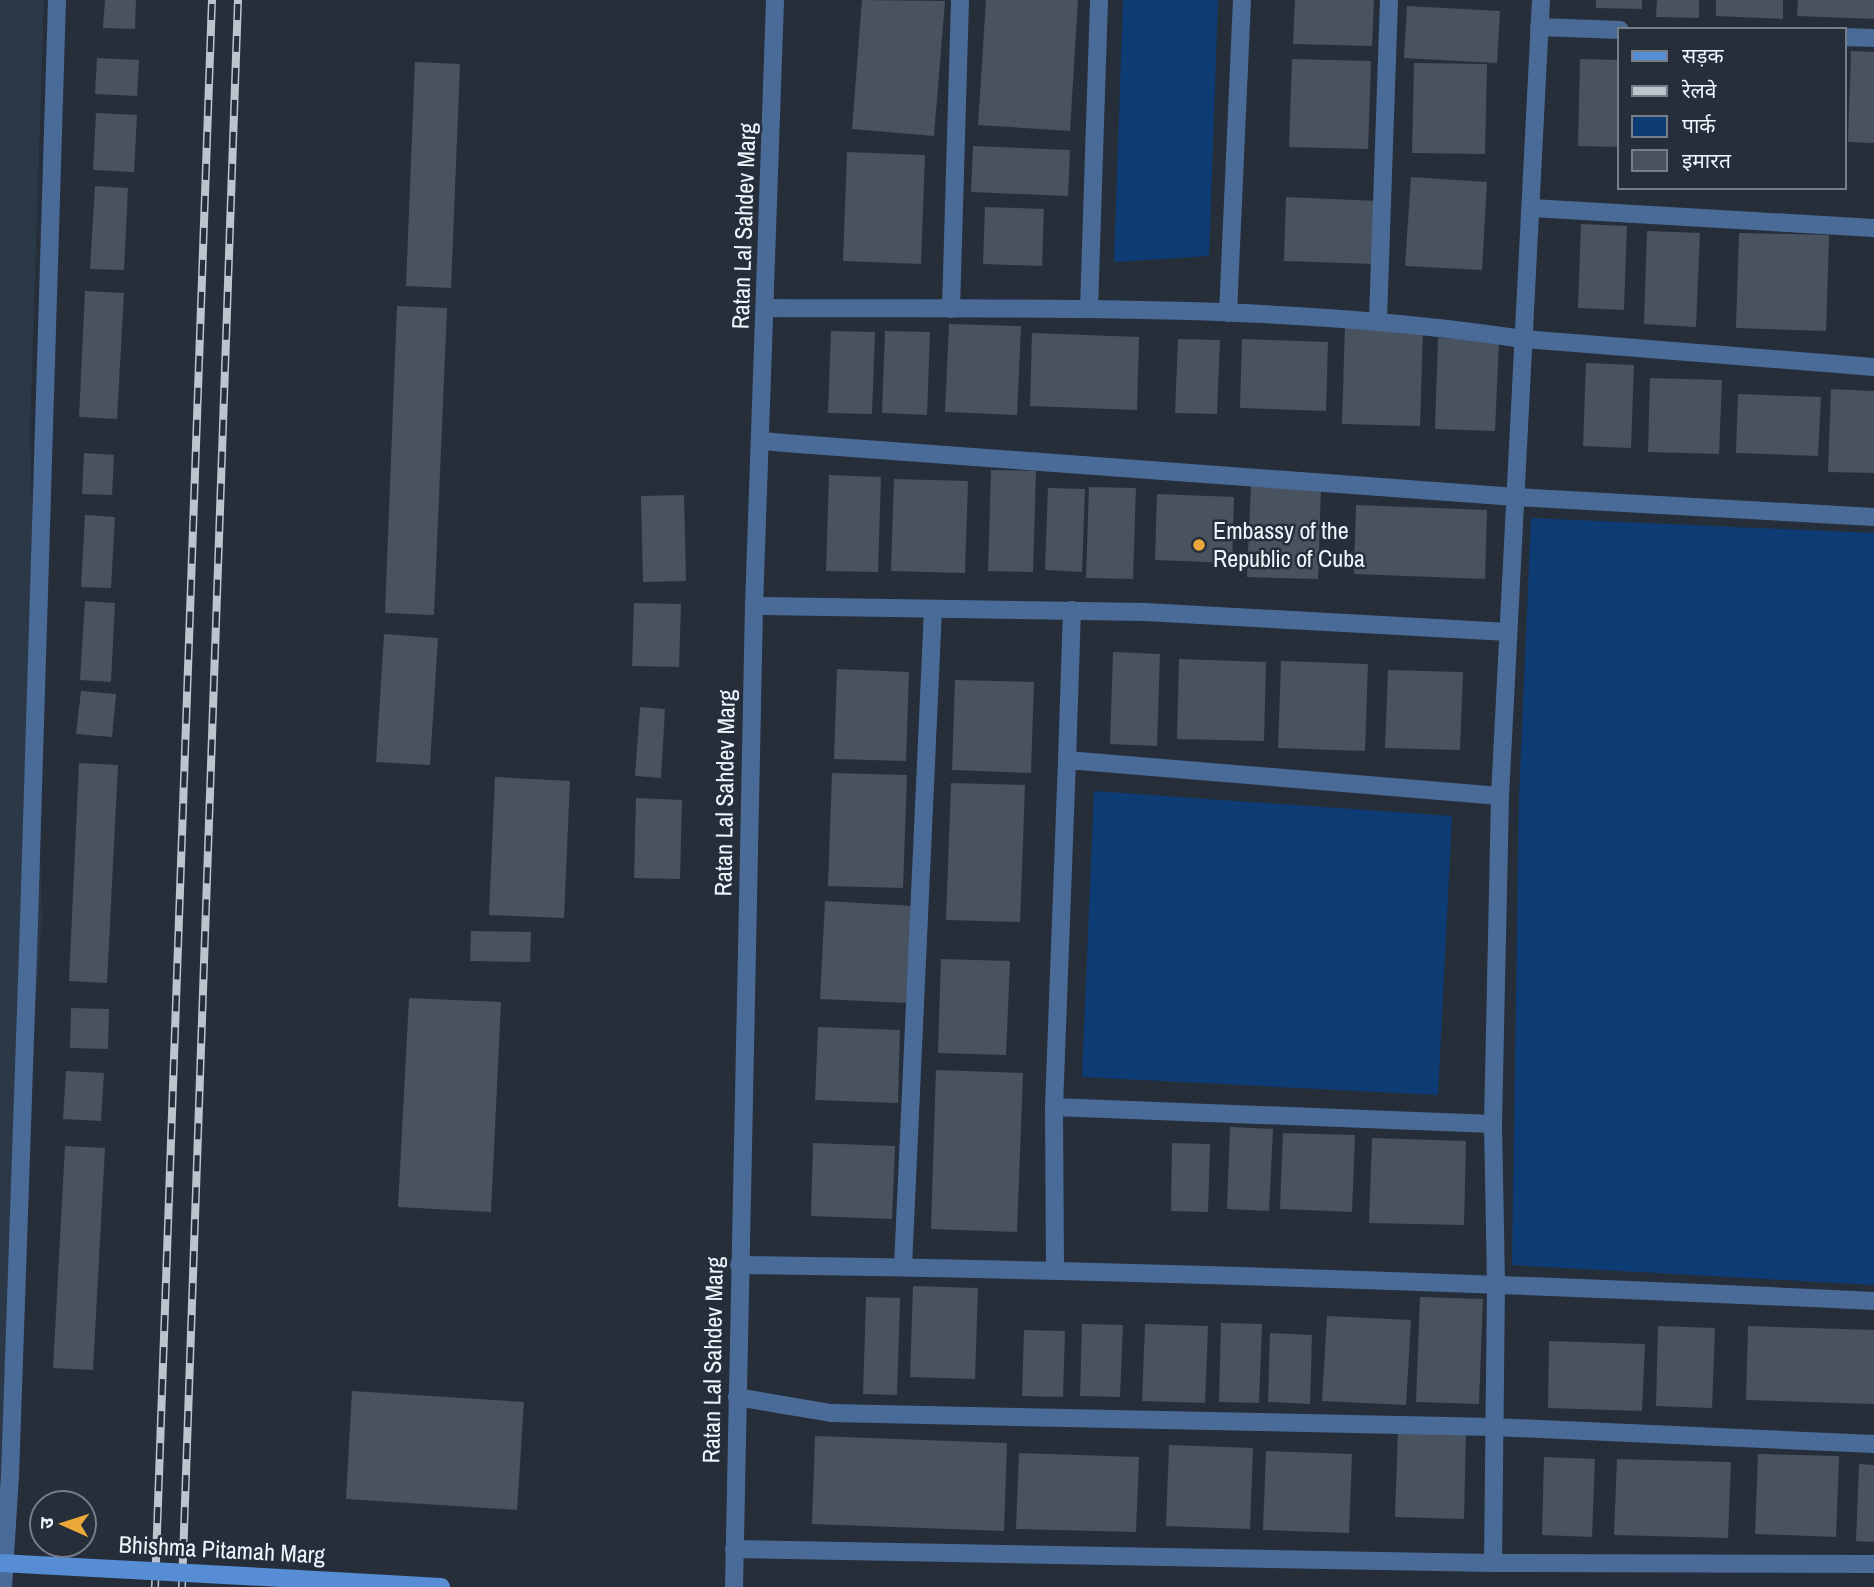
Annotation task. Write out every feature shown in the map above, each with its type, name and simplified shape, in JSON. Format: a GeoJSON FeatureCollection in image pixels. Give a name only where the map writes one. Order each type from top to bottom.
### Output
{"type":"FeatureCollection","features":[{"type":"Feature","properties":{"kind":"main road","name":"Bhishma Pitamah Marg"},"geometry":{"type":"LineString","coordinates":[[0,1563],[441,1587]]}},
{"type":"Feature","properties":{"kind":"street"},"geometry":{"type":"LineString","coordinates":[[3,1587],[10,1476],[29,921],[57,0]]}},
{"type":"Feature","properties":{"kind":"street","name":"Ratan Lal Sahdev Marg"},"geometry":{"type":"LineString","coordinates":[[734,1587],[754,606],[775,0]]}},
{"type":"Feature","properties":{"kind":"street"},"geometry":{"type":"LineString","coordinates":[[951,309],[960,0]]}},
{"type":"Feature","properties":{"kind":"street"},"geometry":{"type":"LineString","coordinates":[[1089,309],[1099,0]]}},
{"type":"Feature","properties":{"kind":"street"},"geometry":{"type":"LineString","coordinates":[[1228,313],[1242,0]]}},
{"type":"Feature","properties":{"kind":"street"},"geometry":{"type":"LineString","coordinates":[[1378,319],[1389,0]]}},
{"type":"Feature","properties":{"kind":"street"},"geometry":{"type":"LineString","coordinates":[[1493,1563],[1496,1283],[1493,1124],[1500,796],[1541,0]]}},
{"type":"Feature","properties":{"kind":"street"},"geometry":{"type":"LineString","coordinates":[[1539,27],[1618,30]]}},
{"type":"Feature","properties":{"kind":"street"},"geometry":{"type":"LineString","coordinates":[[1846,37],[1874,38]]}},
{"type":"Feature","properties":{"kind":"street"},"geometry":{"type":"LineString","coordinates":[[1532,208],[1874,228]]}},
{"type":"Feature","properties":{"kind":"street"},"geometry":{"type":"LineString","coordinates":[[766,308],[1089,309],[1378,319],[1523,339],[1874,367]]}},
{"type":"Feature","properties":{"kind":"street"},"geometry":{"type":"LineString","coordinates":[[761,441],[1516,497],[1874,517]]}},
{"type":"Feature","properties":{"kind":"street"},"geometry":{"type":"LineString","coordinates":[[754,606],[1072,610],[1508,632]]}},
{"type":"Feature","properties":{"kind":"street"},"geometry":{"type":"LineString","coordinates":[[903,1267],[933,609]]}},
{"type":"Feature","properties":{"kind":"street"},"geometry":{"type":"LineString","coordinates":[[1055,1269],[1054,1107],[1072,610]]}},
{"type":"Feature","properties":{"kind":"street"},"geometry":{"type":"LineString","coordinates":[[1067,760],[1500,796]]}},
{"type":"Feature","properties":{"kind":"street"},"geometry":{"type":"LineString","coordinates":[[1054,1107],[1493,1124]]}},
{"type":"Feature","properties":{"kind":"street"},"geometry":{"type":"LineString","coordinates":[[739,1265],[1055,1269],[1496,1283],[1874,1301]]}},
{"type":"Feature","properties":{"kind":"street"},"geometry":{"type":"LineString","coordinates":[[737,1396],[831,1413],[1494,1427],[1874,1444]]}},
{"type":"Feature","properties":{"kind":"street"},"geometry":{"type":"LineString","coordinates":[[734,1549],[1493,1563],[1874,1564]]}},
{"type":"Feature","properties":{"kind":"shaded area"},"geometry":{"type":"Polygon","coordinates":[[[0,0],[44,0],[30,430],[42,919],[2,1460],[0,1522],[0,0]]]}},
{"type":"Feature","properties":{"kind":"green space"},"geometry":{"type":"Polygon","coordinates":[[[1123,0],[1218,0],[1209,256],[1114,262],[1123,0]]]}},
{"type":"Feature","properties":{"kind":"green space"},"geometry":{"type":"Polygon","coordinates":[[[1531,518],[1874,533],[1874,1285],[1512,1265],[1519,799],[1531,518]]]}},
{"type":"Feature","properties":{"kind":"green space"},"geometry":{"type":"Polygon","coordinates":[[[1094,791],[1452,816],[1438,1095],[1082,1077],[1094,791]]]}},
{"type":"Feature","properties":{"kind":"building"},"geometry":{"type":"Polygon","coordinates":[[[105,0],[136,0],[135,29],[103,28],[105,0]]]}},
{"type":"Feature","properties":{"kind":"building"},"geometry":{"type":"Polygon","coordinates":[[[862,0],[945,1],[934,136],[852,129],[862,0]]]}},
{"type":"Feature","properties":{"kind":"building"},"geometry":{"type":"Polygon","coordinates":[[[986,0],[1078,0],[1070,131],[978,125],[986,0]]]}},
{"type":"Feature","properties":{"kind":"building"},"geometry":{"type":"Polygon","coordinates":[[[1295,0],[1374,0],[1372,46],[1293,44],[1295,0]]]}},
{"type":"Feature","properties":{"kind":"building"},"geometry":{"type":"Polygon","coordinates":[[[1596,0],[1642,0],[1642,9],[1596,8],[1596,0]]]}},
{"type":"Feature","properties":{"kind":"building"},"geometry":{"type":"Polygon","coordinates":[[[1657,0],[1699,0],[1699,18],[1656,17],[1657,0]]]}},
{"type":"Feature","properties":{"kind":"building"},"geometry":{"type":"Polygon","coordinates":[[[1716,0],[1783,0],[1783,19],[1716,16],[1716,0]]]}},
{"type":"Feature","properties":{"kind":"building"},"geometry":{"type":"Polygon","coordinates":[[[1798,0],[1874,0],[1874,19],[1797,16],[1798,0]]]}},
{"type":"Feature","properties":{"kind":"building"},"geometry":{"type":"Polygon","coordinates":[[[1407,6],[1500,11],[1497,63],[1404,58],[1407,6]]]}},
{"type":"Feature","properties":{"kind":"building"},"geometry":{"type":"Polygon","coordinates":[[[1851,51],[1874,52],[1874,143],[1848,142],[1851,51]]]}},
{"type":"Feature","properties":{"kind":"building"},"geometry":{"type":"Polygon","coordinates":[[[97,58],[139,60],[137,96],[95,94],[97,58]]]}},
{"type":"Feature","properties":{"kind":"building"},"geometry":{"type":"Polygon","coordinates":[[[1292,59],[1371,61],[1368,149],[1289,147],[1292,59]]]}},
{"type":"Feature","properties":{"kind":"building"},"geometry":{"type":"Polygon","coordinates":[[[1580,59],[1618,60],[1618,147],[1578,146],[1580,59]]]}},
{"type":"Feature","properties":{"kind":"building"},"geometry":{"type":"Polygon","coordinates":[[[415,62],[460,64],[451,288],[406,286],[415,62]]]}},
{"type":"Feature","properties":{"kind":"building"},"geometry":{"type":"Polygon","coordinates":[[[1414,63],[1487,64],[1485,154],[1412,153],[1414,63]]]}},
{"type":"Feature","properties":{"kind":"building"},"geometry":{"type":"Polygon","coordinates":[[[96,113],[137,115],[134,172],[93,170],[96,113]]]}},
{"type":"Feature","properties":{"kind":"building"},"geometry":{"type":"Polygon","coordinates":[[[973,146],[1070,150],[1068,196],[971,192],[973,146]]]}},
{"type":"Feature","properties":{"kind":"building"},"geometry":{"type":"Polygon","coordinates":[[[847,152],[925,155],[921,264],[843,261],[847,152]]]}},
{"type":"Feature","properties":{"kind":"building"},"geometry":{"type":"Polygon","coordinates":[[[1411,177],[1487,182],[1482,270],[1405,266],[1411,177]]]}},
{"type":"Feature","properties":{"kind":"building"},"geometry":{"type":"Polygon","coordinates":[[[95,186],[128,188],[124,270],[90,269],[95,186]]]}},
{"type":"Feature","properties":{"kind":"building"},"geometry":{"type":"Polygon","coordinates":[[[1286,197],[1377,201],[1375,264],[1284,261],[1286,197]]]}},
{"type":"Feature","properties":{"kind":"building"},"geometry":{"type":"Polygon","coordinates":[[[985,207],[1044,209],[1042,266],[983,264],[985,207]]]}},
{"type":"Feature","properties":{"kind":"building"},"geometry":{"type":"Polygon","coordinates":[[[1581,224],[1627,226],[1624,310],[1578,308],[1581,224]]]}},
{"type":"Feature","properties":{"kind":"building"},"geometry":{"type":"Polygon","coordinates":[[[1647,231],[1700,233],[1696,327],[1644,324],[1647,231]]]}},
{"type":"Feature","properties":{"kind":"building"},"geometry":{"type":"Polygon","coordinates":[[[1739,233],[1829,235],[1826,331],[1736,328],[1739,233]]]}},
{"type":"Feature","properties":{"kind":"building"},"geometry":{"type":"Polygon","coordinates":[[[85,291],[124,293],[117,419],[79,417],[85,291]]]}},
{"type":"Feature","properties":{"kind":"building"},"geometry":{"type":"Polygon","coordinates":[[[397,306],[447,308],[434,615],[385,613],[397,306]]]}},
{"type":"Feature","properties":{"kind":"building"},"geometry":{"type":"Polygon","coordinates":[[[949,324],[1021,326],[1017,415],[945,412],[949,324]]]}},
{"type":"Feature","properties":{"kind":"building"},"geometry":{"type":"Polygon","coordinates":[[[1345,326],[1423,328],[1420,426],[1342,424],[1345,326]]]}},
{"type":"Feature","properties":{"kind":"building"},"geometry":{"type":"Polygon","coordinates":[[[831,331],[875,332],[872,414],[828,413],[831,331]]]}},
{"type":"Feature","properties":{"kind":"building"},"geometry":{"type":"Polygon","coordinates":[[[885,331],[930,332],[927,415],[882,413],[885,331]]]}},
{"type":"Feature","properties":{"kind":"building"},"geometry":{"type":"Polygon","coordinates":[[[1032,333],[1139,337],[1137,410],[1030,406],[1032,333]]]}},
{"type":"Feature","properties":{"kind":"building"},"geometry":{"type":"Polygon","coordinates":[[[1438,338],[1499,340],[1495,431],[1435,429],[1438,338]]]}},
{"type":"Feature","properties":{"kind":"building"},"geometry":{"type":"Polygon","coordinates":[[[1178,339],[1220,340],[1217,414],[1175,413],[1178,339]]]}},
{"type":"Feature","properties":{"kind":"building"},"geometry":{"type":"Polygon","coordinates":[[[1242,339],[1328,342],[1326,411],[1240,408],[1242,339]]]}},
{"type":"Feature","properties":{"kind":"building"},"geometry":{"type":"Polygon","coordinates":[[[1586,363],[1634,365],[1631,448],[1583,446],[1586,363]]]}},
{"type":"Feature","properties":{"kind":"building"},"geometry":{"type":"Polygon","coordinates":[[[1650,378],[1722,380],[1719,454],[1648,452],[1650,378]]]}},
{"type":"Feature","properties":{"kind":"building"},"geometry":{"type":"Polygon","coordinates":[[[1831,389],[1874,391],[1874,473],[1828,472],[1831,389]]]}},
{"type":"Feature","properties":{"kind":"building"},"geometry":{"type":"Polygon","coordinates":[[[1738,394],[1821,397],[1818,456],[1736,453],[1738,394]]]}},
{"type":"Feature","properties":{"kind":"building"},"geometry":{"type":"Polygon","coordinates":[[[84,453],[114,455],[112,495],[82,494],[84,453]]]}},
{"type":"Feature","properties":{"kind":"building"},"geometry":{"type":"Polygon","coordinates":[[[991,470],[1036,471],[1033,572],[988,571],[991,470]]]}},
{"type":"Feature","properties":{"kind":"building"},"geometry":{"type":"Polygon","coordinates":[[[829,475],[881,477],[878,572],[826,571],[829,475]]]}},
{"type":"Feature","properties":{"kind":"building"},"geometry":{"type":"Polygon","coordinates":[[[894,479],[968,481],[965,573],[891,571],[894,479]]]}},
{"type":"Feature","properties":{"kind":"building"},"geometry":{"type":"Polygon","coordinates":[[[1251,486],[1321,489],[1318,579],[1247,577],[1251,486]]]}},
{"type":"Feature","properties":{"kind":"building"},"geometry":{"type":"Polygon","coordinates":[[[1089,487],[1136,488],[1133,579],[1086,578],[1089,487]]]}},
{"type":"Feature","properties":{"kind":"building"},"geometry":{"type":"Polygon","coordinates":[[[1048,488],[1085,489],[1082,572],[1045,570],[1048,488]]]}},
{"type":"Feature","properties":{"kind":"building"},"geometry":{"type":"Polygon","coordinates":[[[1157,494],[1234,497],[1232,563],[1155,560],[1157,494]]]}},
{"type":"Feature","properties":{"kind":"building"},"geometry":{"type":"Polygon","coordinates":[[[684,495],[686,581],[643,582],[641,496],[684,495]]]}},
{"type":"Feature","properties":{"kind":"building"},"geometry":{"type":"Polygon","coordinates":[[[1356,505],[1487,510],[1485,579],[1354,574],[1356,505]]]}},
{"type":"Feature","properties":{"kind":"building"},"geometry":{"type":"Polygon","coordinates":[[[85,515],[115,517],[111,588],[81,587],[85,515]]]}},
{"type":"Feature","properties":{"kind":"building"},"geometry":{"type":"Polygon","coordinates":[[[85,601],[115,603],[111,682],[80,680],[85,601]]]}},
{"type":"Feature","properties":{"kind":"building"},"geometry":{"type":"Polygon","coordinates":[[[634,603],[681,604],[679,667],[632,666],[634,603]]]}},
{"type":"Feature","properties":{"kind":"building"},"geometry":{"type":"Polygon","coordinates":[[[384,634],[438,638],[430,765],[376,762],[384,634]]]}},
{"type":"Feature","properties":{"kind":"building"},"geometry":{"type":"Polygon","coordinates":[[[1113,652],[1160,654],[1157,746],[1110,744],[1113,652]]]}},
{"type":"Feature","properties":{"kind":"building"},"geometry":{"type":"Polygon","coordinates":[[[1179,659],[1266,662],[1264,741],[1177,739],[1179,659]]]}},
{"type":"Feature","properties":{"kind":"building"},"geometry":{"type":"Polygon","coordinates":[[[1281,661],[1368,664],[1365,751],[1278,748],[1281,661]]]}},
{"type":"Feature","properties":{"kind":"building"},"geometry":{"type":"Polygon","coordinates":[[[837,669],[909,672],[906,761],[834,759],[837,669]]]}},
{"type":"Feature","properties":{"kind":"building"},"geometry":{"type":"Polygon","coordinates":[[[1388,670],[1463,672],[1460,750],[1385,748],[1388,670]]]}},
{"type":"Feature","properties":{"kind":"building"},"geometry":{"type":"Polygon","coordinates":[[[955,680],[1034,682],[1031,773],[952,770],[955,680]]]}},
{"type":"Feature","properties":{"kind":"building"},"geometry":{"type":"Polygon","coordinates":[[[81,691],[116,694],[112,737],[76,734],[81,691]]]}},
{"type":"Feature","properties":{"kind":"building"},"geometry":{"type":"Polygon","coordinates":[[[640,707],[665,709],[661,778],[635,776],[640,707]]]}},
{"type":"Feature","properties":{"kind":"building"},"geometry":{"type":"Polygon","coordinates":[[[79,763],[118,765],[107,983],[69,981],[79,763]]]}},
{"type":"Feature","properties":{"kind":"building"},"geometry":{"type":"Polygon","coordinates":[[[832,773],[907,775],[903,888],[828,886],[832,773]]]}},
{"type":"Feature","properties":{"kind":"building"},"geometry":{"type":"Polygon","coordinates":[[[495,777],[570,781],[564,918],[489,915],[495,777]]]}},
{"type":"Feature","properties":{"kind":"building"},"geometry":{"type":"Polygon","coordinates":[[[951,783],[1025,785],[1020,922],[946,920],[951,783]]]}},
{"type":"Feature","properties":{"kind":"building"},"geometry":{"type":"Polygon","coordinates":[[[636,798],[682,800],[680,879],[634,878],[636,798]]]}},
{"type":"Feature","properties":{"kind":"building"},"geometry":{"type":"Polygon","coordinates":[[[825,901],[913,906],[908,1003],[820,999],[825,901]]]}},
{"type":"Feature","properties":{"kind":"building"},"geometry":{"type":"Polygon","coordinates":[[[471,931],[531,932],[530,962],[470,961],[471,931]]]}},
{"type":"Feature","properties":{"kind":"building"},"geometry":{"type":"Polygon","coordinates":[[[941,959],[1010,961],[1006,1055],[938,1053],[941,959]]]}},
{"type":"Feature","properties":{"kind":"building"},"geometry":{"type":"Polygon","coordinates":[[[409,998],[501,1002],[491,1212],[398,1207],[409,998]]]}},
{"type":"Feature","properties":{"kind":"building"},"geometry":{"type":"Polygon","coordinates":[[[71,1008],[109,1009],[108,1049],[70,1048],[71,1008]]]}},
{"type":"Feature","properties":{"kind":"building"},"geometry":{"type":"Polygon","coordinates":[[[818,1027],[900,1030],[898,1103],[815,1100],[818,1027]]]}},
{"type":"Feature","properties":{"kind":"building"},"geometry":{"type":"Polygon","coordinates":[[[936,1070],[1023,1073],[1017,1232],[931,1229],[936,1070]]]}},
{"type":"Feature","properties":{"kind":"building"},"geometry":{"type":"Polygon","coordinates":[[[66,1071],[104,1073],[101,1121],[63,1119],[66,1071]]]}},
{"type":"Feature","properties":{"kind":"building"},"geometry":{"type":"Polygon","coordinates":[[[1230,1127],[1273,1129],[1269,1211],[1227,1209],[1230,1127]]]}},
{"type":"Feature","properties":{"kind":"building"},"geometry":{"type":"Polygon","coordinates":[[[1283,1133],[1355,1135],[1352,1212],[1280,1209],[1283,1133]]]}},
{"type":"Feature","properties":{"kind":"building"},"geometry":{"type":"Polygon","coordinates":[[[1372,1138],[1466,1141],[1464,1225],[1369,1223],[1372,1138]]]}},
{"type":"Feature","properties":{"kind":"building"},"geometry":{"type":"Polygon","coordinates":[[[813,1143],[895,1146],[892,1219],[811,1216],[813,1143]]]}},
{"type":"Feature","properties":{"kind":"building"},"geometry":{"type":"Polygon","coordinates":[[[1172,1143],[1210,1144],[1208,1212],[1171,1211],[1172,1143]]]}},
{"type":"Feature","properties":{"kind":"building"},"geometry":{"type":"Polygon","coordinates":[[[65,1146],[105,1148],[93,1370],[53,1368],[65,1146]]]}},
{"type":"Feature","properties":{"kind":"building"},"geometry":{"type":"Polygon","coordinates":[[[913,1286],[978,1288],[975,1379],[910,1377],[913,1286]]]}},
{"type":"Feature","properties":{"kind":"building"},"geometry":{"type":"Polygon","coordinates":[[[866,1297],[900,1298],[897,1395],[863,1394],[866,1297]]]}},
{"type":"Feature","properties":{"kind":"building"},"geometry":{"type":"Polygon","coordinates":[[[1420,1297],[1483,1299],[1479,1404],[1416,1402],[1420,1297]]]}},
{"type":"Feature","properties":{"kind":"building"},"geometry":{"type":"Polygon","coordinates":[[[1327,1316],[1411,1320],[1406,1405],[1322,1401],[1327,1316]]]}},
{"type":"Feature","properties":{"kind":"building"},"geometry":{"type":"Polygon","coordinates":[[[1221,1323],[1262,1324],[1259,1403],[1219,1402],[1221,1323]]]}},
{"type":"Feature","properties":{"kind":"building"},"geometry":{"type":"Polygon","coordinates":[[[1082,1324],[1123,1325],[1120,1397],[1080,1396],[1082,1324]]]}},
{"type":"Feature","properties":{"kind":"building"},"geometry":{"type":"Polygon","coordinates":[[[1145,1324],[1208,1326],[1205,1403],[1142,1401],[1145,1324]]]}},
{"type":"Feature","properties":{"kind":"building"},"geometry":{"type":"Polygon","coordinates":[[[1658,1326],[1715,1328],[1712,1408],[1656,1406],[1658,1326]]]}},
{"type":"Feature","properties":{"kind":"building"},"geometry":{"type":"Polygon","coordinates":[[[1748,1326],[1874,1330],[1874,1404],[1746,1400],[1748,1326]]]}},
{"type":"Feature","properties":{"kind":"building"},"geometry":{"type":"Polygon","coordinates":[[[1024,1330],[1065,1331],[1063,1397],[1022,1396],[1024,1330]]]}},
{"type":"Feature","properties":{"kind":"building"},"geometry":{"type":"Polygon","coordinates":[[[1270,1333],[1312,1335],[1310,1404],[1268,1402],[1270,1333]]]}},
{"type":"Feature","properties":{"kind":"building"},"geometry":{"type":"Polygon","coordinates":[[[1549,1341],[1645,1344],[1642,1411],[1548,1408],[1549,1341]]]}},
{"type":"Feature","properties":{"kind":"building"},"geometry":{"type":"Polygon","coordinates":[[[352,1391],[524,1402],[517,1510],[346,1499],[352,1391]]]}},
{"type":"Feature","properties":{"kind":"building"},"geometry":{"type":"Polygon","coordinates":[[[1398,1428],[1466,1430],[1464,1519],[1395,1517],[1398,1428]]]}},
{"type":"Feature","properties":{"kind":"building"},"geometry":{"type":"Polygon","coordinates":[[[815,1436],[1007,1443],[1004,1531],[812,1524],[815,1436]]]}},
{"type":"Feature","properties":{"kind":"building"},"geometry":{"type":"Polygon","coordinates":[[[1169,1445],[1253,1448],[1250,1529],[1166,1526],[1169,1445]]]}},
{"type":"Feature","properties":{"kind":"building"},"geometry":{"type":"Polygon","coordinates":[[[1266,1451],[1352,1454],[1349,1533],[1263,1530],[1266,1451]]]}},
{"type":"Feature","properties":{"kind":"building"},"geometry":{"type":"Polygon","coordinates":[[[1019,1453],[1139,1457],[1136,1532],[1016,1529],[1019,1453]]]}},
{"type":"Feature","properties":{"kind":"building"},"geometry":{"type":"Polygon","coordinates":[[[1758,1454],[1839,1456],[1836,1537],[1755,1534],[1758,1454]]]}},
{"type":"Feature","properties":{"kind":"building"},"geometry":{"type":"Polygon","coordinates":[[[1544,1457],[1595,1459],[1592,1537],[1542,1535],[1544,1457]]]}},
{"type":"Feature","properties":{"kind":"building"},"geometry":{"type":"Polygon","coordinates":[[[1617,1459],[1731,1462],[1728,1538],[1614,1535],[1617,1459]]]}},
{"type":"Feature","properties":{"kind":"building"},"geometry":{"type":"Polygon","coordinates":[[[1859,1464],[1874,1465],[1874,1542],[1856,1541],[1859,1464]]]}},
{"type":"Feature","properties":{"kind":"railway"},"geometry":{"type":"LineString","coordinates":[[155,1587],[212,0]]}},
{"type":"Feature","properties":{"kind":"railway"},"geometry":{"type":"LineString","coordinates":[[182,1587],[238,0]]}},
{"type":"Feature","properties":{"kind":"place","name":"Embassy of the Republic of Cuba"},"geometry":{"type":"Point","coordinates":[1199,545]}}]}
